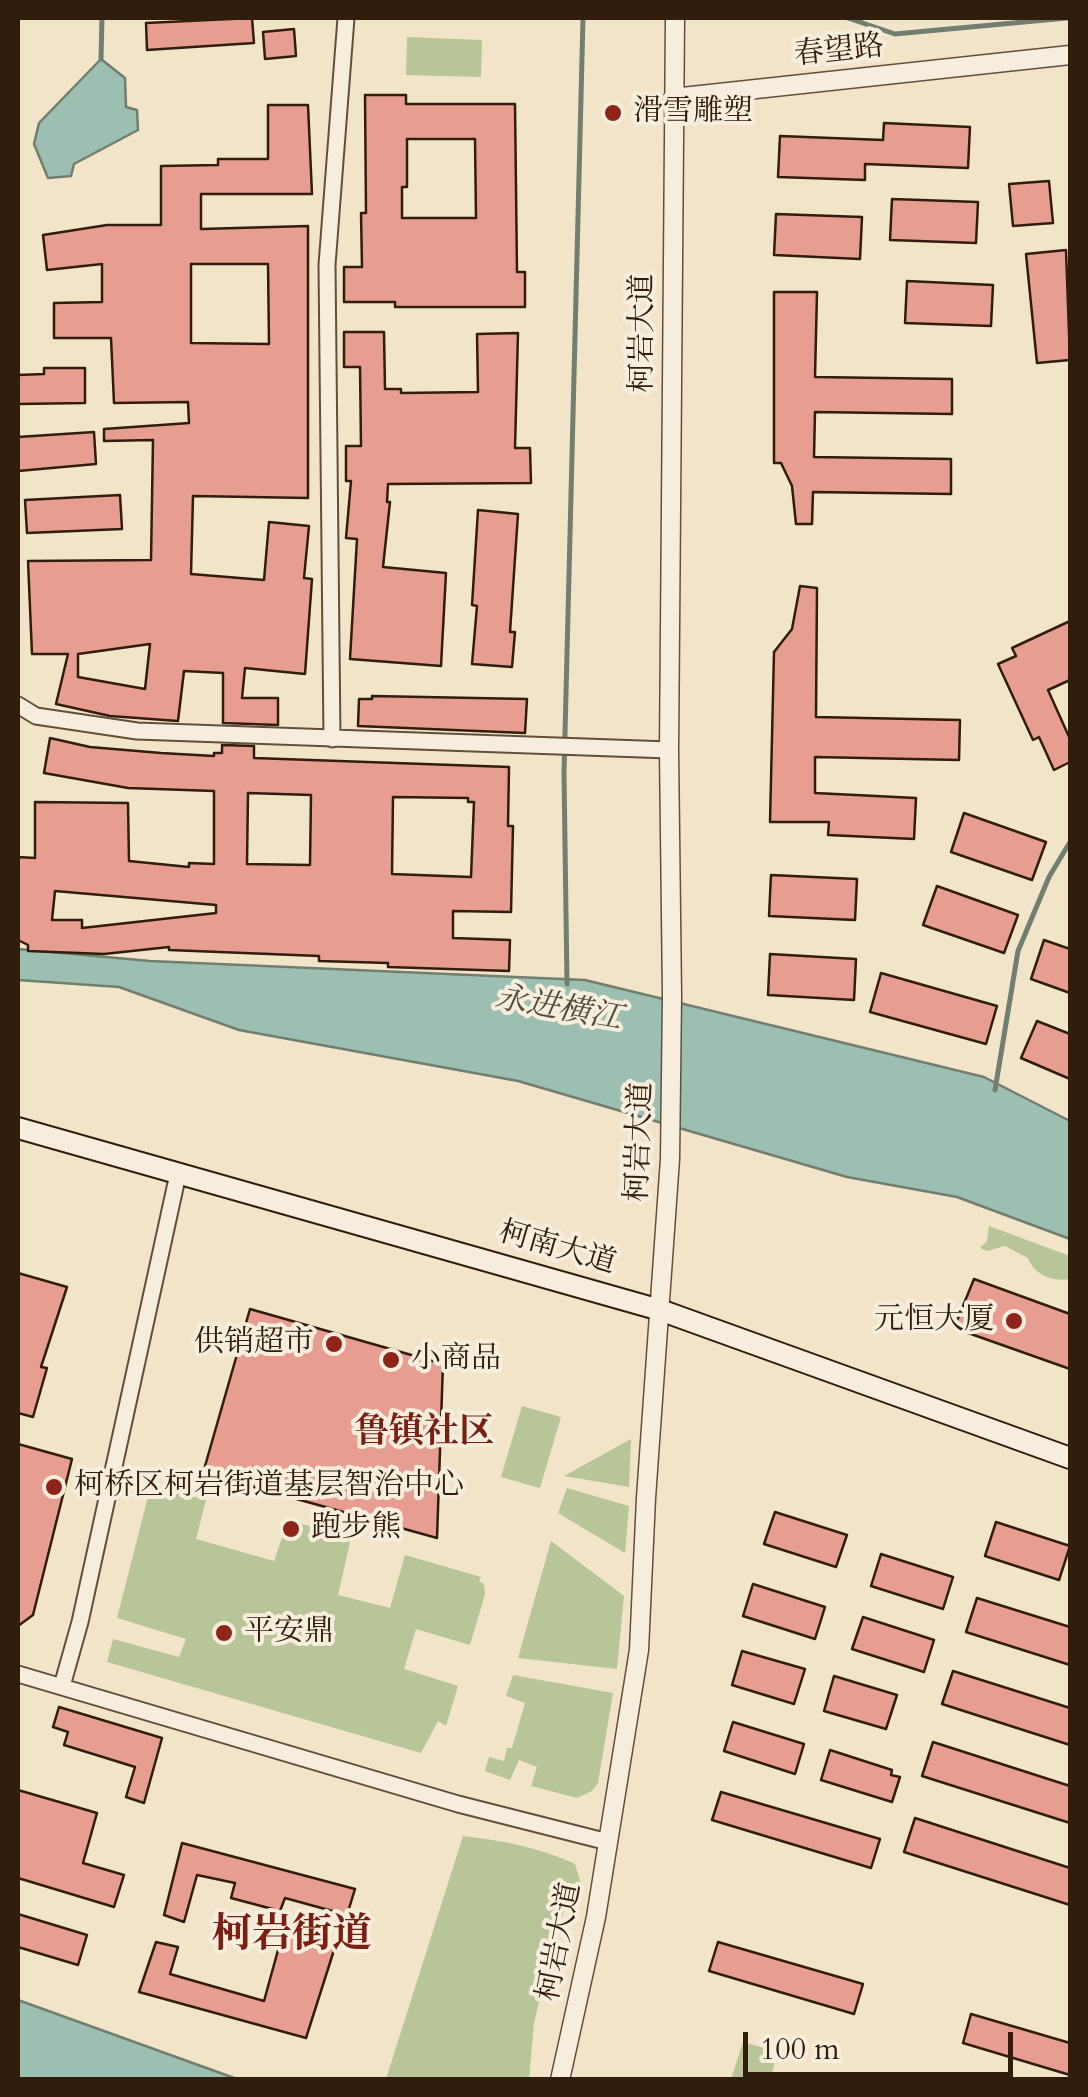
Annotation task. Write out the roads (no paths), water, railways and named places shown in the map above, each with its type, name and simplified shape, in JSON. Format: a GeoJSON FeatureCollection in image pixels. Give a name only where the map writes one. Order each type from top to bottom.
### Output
{"type":"FeatureCollection","features":[{"type":"Feature","properties":{"kind":"main road","name":"柯南大道"},"geometry":{"type":"LineString","coordinates":[[18,1128],[660,1310],[1070,1458]]}},
{"type":"Feature","properties":{"kind":"street"},"geometry":{"type":"LineString","coordinates":[[332,739],[326,266],[346,18]]}},
{"type":"Feature","properties":{"kind":"street","name":"柯岩大道"},"geometry":{"type":"LineString","coordinates":[[560,2080],[596,1917],[640,1650],[670,1159],[674,18]]}},
{"type":"Feature","properties":{"kind":"street","name":"春望路"},"geometry":{"type":"LineString","coordinates":[[673,98],[1070,55]]}},
{"type":"Feature","properties":{"kind":"street"},"geometry":{"type":"LineString","coordinates":[[18,705],[36,716],[137,731],[669,750]]}},
{"type":"Feature","properties":{"kind":"street"},"geometry":{"type":"LineString","coordinates":[[62,1686],[80,1622],[178,1174]]}},
{"type":"Feature","properties":{"kind":"street"},"geometry":{"type":"LineString","coordinates":[[18,1674],[458,1804],[608,1842]]}},
{"type":"Feature","properties":{"kind":"water"},"geometry":{"type":"Polygon","coordinates":[[[101,59],[125,78],[126,107],[137,110],[138,130],[74,164],[71,176],[48,178],[34,144],[39,123],[101,59]]]}},
{"type":"Feature","properties":{"kind":"water","name":"永进横江"},"geometry":{"type":"Polygon","coordinates":[[[18,949],[150,961],[585,980],[984,1077],[1070,1121],[1070,1239],[957,1197],[847,1177],[518,1081],[239,1030],[119,987],[18,980],[18,949]]]}},
{"type":"Feature","properties":{"kind":"water"},"geometry":{"type":"Polygon","coordinates":[[[18,2000],[237,2079],[18,2079],[18,2000]]]}},
{"type":"Feature","properties":{"kind":"waterway"},"geometry":{"type":"LineString","coordinates":[[101,59],[102,18]]}},
{"type":"Feature","properties":{"kind":"waterway","name":"永进横江"},"geometry":{"type":"LineString","coordinates":[[567,984],[564,773],[583,18]]}},
{"type":"Feature","properties":{"kind":"waterway"},"geometry":{"type":"LineString","coordinates":[[848,18],[895,34],[1067,18]]}},
{"type":"Feature","properties":{"kind":"waterway"},"geometry":{"type":"LineString","coordinates":[[995,1090],[1018,951],[1049,877],[1070,842]]}},
{"type":"Feature","properties":{"kind":"place","name":"滑雪雕塑"},"geometry":{"type":"Point","coordinates":[613,113]}},
{"type":"Feature","properties":{"kind":"place","name":"元恒大厦"},"geometry":{"type":"Point","coordinates":[1014,1321]}},
{"type":"Feature","properties":{"kind":"place","name":"供销超市"},"geometry":{"type":"Point","coordinates":[334,1344]}},
{"type":"Feature","properties":{"kind":"place","name":"小商品"},"geometry":{"type":"Point","coordinates":[391,1360]}},
{"type":"Feature","properties":{"kind":"place","name":"柯桥区柯岩街道基层智治中心"},"geometry":{"type":"Point","coordinates":[54,1487]}},
{"type":"Feature","properties":{"kind":"place","name":"跑步熊"},"geometry":{"type":"Point","coordinates":[291,1529]}},
{"type":"Feature","properties":{"kind":"place","name":"平安鼎"},"geometry":{"type":"Point","coordinates":[224,1633]}},
{"type":"Feature","properties":{"kind":"district","name":"鲁镇社区"},"geometry":{"type":"Point","coordinates":[424,1434]}},
{"type":"Feature","properties":{"kind":"district","name":"柯岩街道"},"geometry":{"type":"Point","coordinates":[292,1937]}}]}
